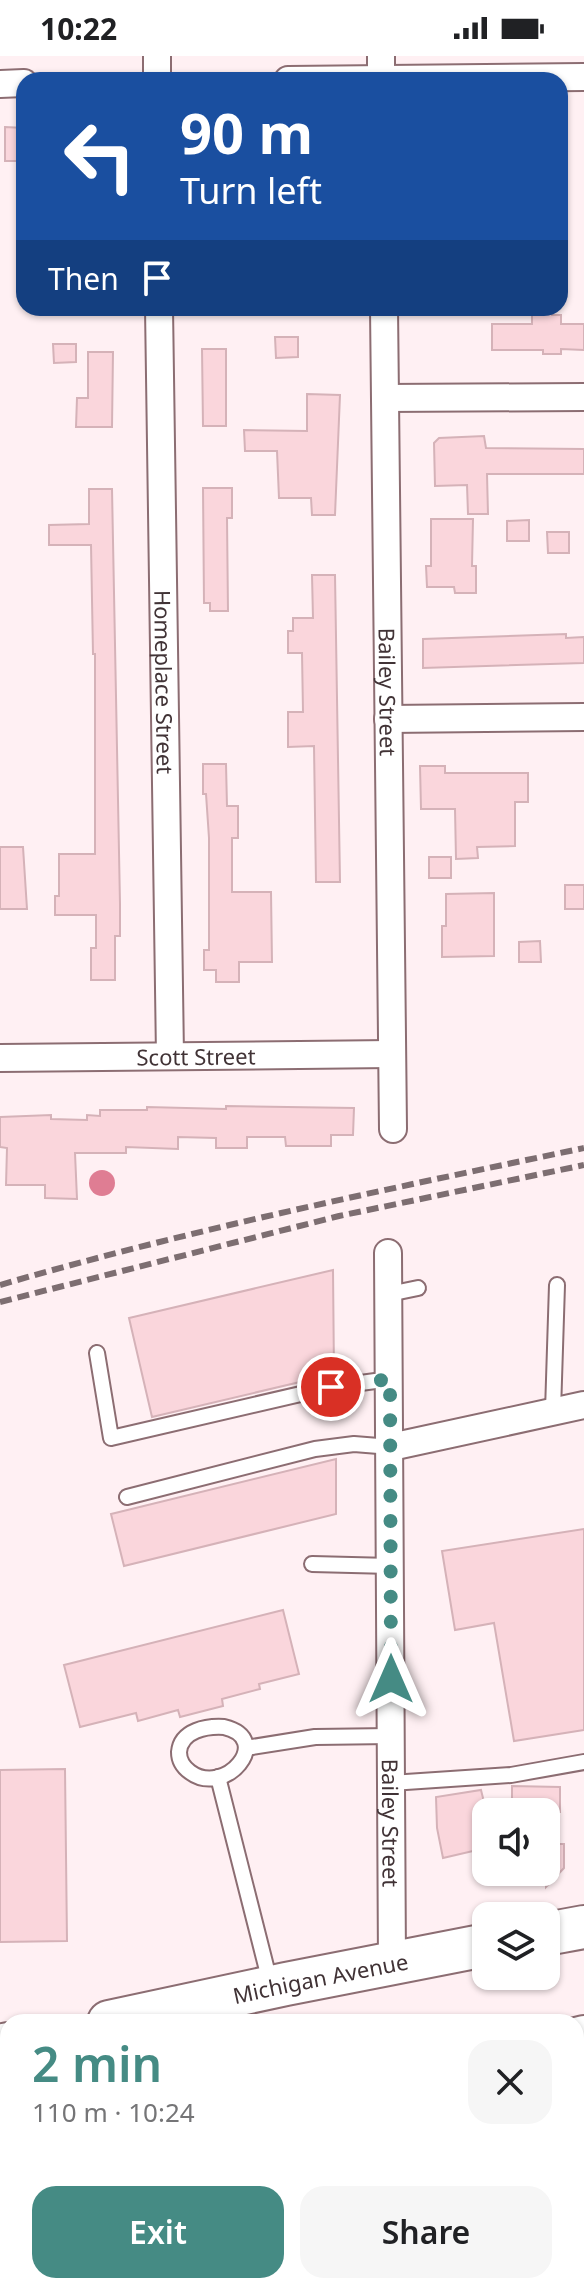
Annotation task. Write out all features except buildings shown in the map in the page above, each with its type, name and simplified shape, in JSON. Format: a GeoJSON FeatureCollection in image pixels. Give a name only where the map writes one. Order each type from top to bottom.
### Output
{"type":"FeatureCollection","features":[{"type":"Feature","properties":{"kind":"main road"},"geometry":{"type":"LineString","coordinates":[[560,1931],[584,1927]]}},
{"type":"Feature","properties":{"kind":"main road","name":"Michigan Avenue"},"geometry":{"type":"LineString","coordinates":[[146,2014],[472,1948]]}},
{"type":"Feature","properties":{"kind":"street","name":"Homeplace Street"},"geometry":{"type":"LineString","coordinates":[[159,316],[170,1056]]}},
{"type":"Feature","properties":{"kind":"street","name":"Bailey Street"},"geometry":{"type":"LineString","coordinates":[[384,316],[393,1129]]}},
{"type":"Feature","properties":{"kind":"street"},"geometry":{"type":"LineString","coordinates":[[385,398],[584,397]]}},
{"type":"Feature","properties":{"kind":"street"},"geometry":{"type":"LineString","coordinates":[[388,719],[584,717]]}},
{"type":"Feature","properties":{"kind":"street","name":"Scott Street"},"geometry":{"type":"LineString","coordinates":[[0,1058],[170,1056],[392,1065]]}},
{"type":"Feature","properties":{"kind":"street","name":"Bailey Street"},"geometry":{"type":"LineString","coordinates":[[388,1253],[392,1963]]}},
{"type":"Feature","properties":{"kind":"street"},"geometry":{"type":"LineString","coordinates":[[391,1447],[584,1405]]}},
{"type":"Feature","properties":{"kind":"lane"},"geometry":{"type":"LineString","coordinates":[[553,1411],[557,1285]]}},
{"type":"Feature","properties":{"kind":"lane"},"geometry":{"type":"LineString","coordinates":[[389,1294],[418,1288]]}},
{"type":"Feature","properties":{"kind":"lane"},"geometry":{"type":"LineString","coordinates":[[97,1353],[111,1438],[331,1387],[390,1379]]}},
{"type":"Feature","properties":{"kind":"lane"},"geometry":{"type":"LineString","coordinates":[[127,1497],[315,1449],[354,1444],[391,1447]]}},
{"type":"Feature","properties":{"kind":"lane"},"geometry":{"type":"LineString","coordinates":[[312,1564],[391,1566]]}},
{"type":"Feature","properties":{"kind":"lane"},"geometry":{"type":"LineString","coordinates":[[224,1727],[240,1734],[246,1748],[244,1759],[236,1769],[218,1777],[196,1776],[186,1770],[179,1755],[180,1746],[186,1739],[203,1728],[224,1727]]}},
{"type":"Feature","properties":{"kind":"lane"},"geometry":{"type":"LineString","coordinates":[[246,1748],[315,1737],[391,1736]]}},
{"type":"Feature","properties":{"kind":"lane"},"geometry":{"type":"LineString","coordinates":[[391,1783],[511,1775],[584,1762]]}},
{"type":"Feature","properties":{"kind":"lane"},"geometry":{"type":"LineString","coordinates":[[218,1777],[271,1987]]}},
{"type":"Feature","properties":{"kind":"shaded area"},"geometry":{"type":"Polygon","coordinates":[[[102,1170],[111,1174],[115,1183],[111,1192],[102,1196],[93,1192],[89,1183],[93,1174],[102,1170]]]}},
{"type":"Feature","properties":{"kind":"railway"},"geometry":{"type":"LineString","coordinates":[[0,1285],[217,1228],[584,1148]]}},
{"type":"Feature","properties":{"kind":"railway"},"geometry":{"type":"LineString","coordinates":[[0,1302],[339,1216],[584,1165]]}},
{"type":"Feature","properties":{"kind":"route"},"geometry":{"type":"LineString","coordinates":[[331,1387],[390,1379],[391,1679]]}}]}
